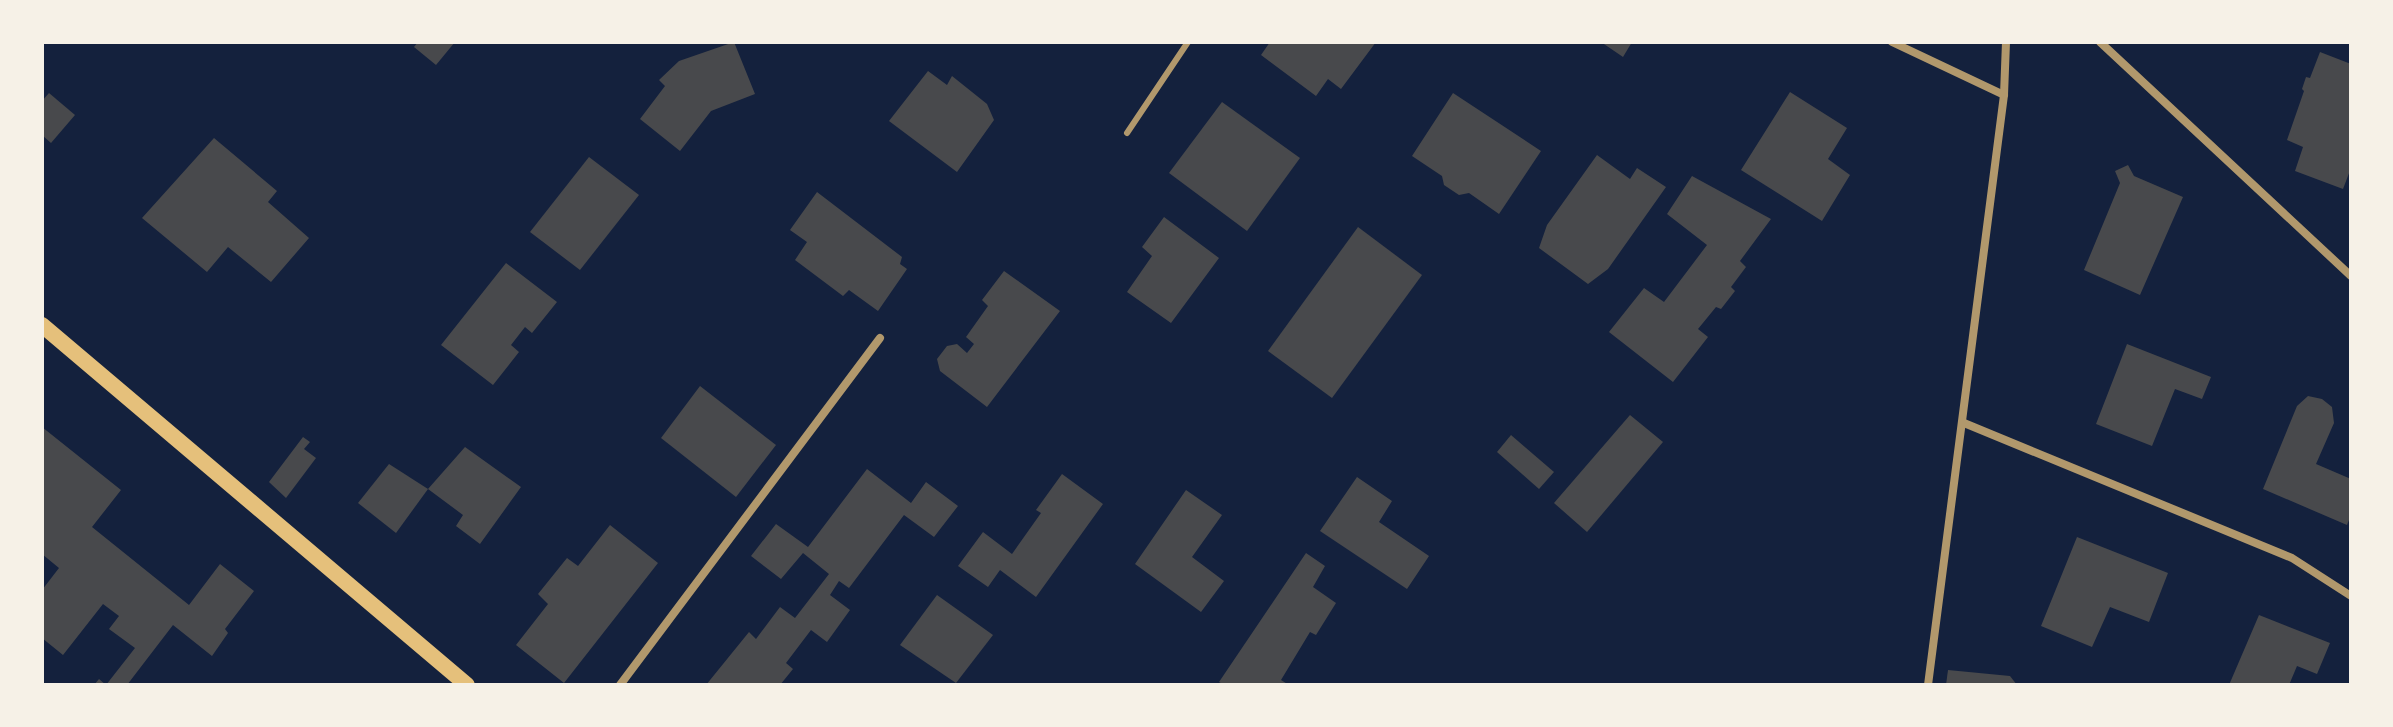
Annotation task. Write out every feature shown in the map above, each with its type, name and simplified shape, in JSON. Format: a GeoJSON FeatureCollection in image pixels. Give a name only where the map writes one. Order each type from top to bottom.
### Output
{"type":"FeatureCollection","features":[{"type":"Feature","properties":{"kind":"main road"},"geometry":{"type":"LineString","coordinates":[[42,325],[467,685]]}},
{"type":"Feature","properties":{"kind":"street"},"geometry":{"type":"LineString","coordinates":[[1892,42],[2004,95]]}},
{"type":"Feature","properties":{"kind":"street"},"geometry":{"type":"LineString","coordinates":[[1928,685],[2004,95],[2006,42]]}},
{"type":"Feature","properties":{"kind":"street"},"geometry":{"type":"LineString","coordinates":[[2100,42],[2351,276]]}},
{"type":"Feature","properties":{"kind":"street"},"geometry":{"type":"LineString","coordinates":[[620,685],[880,338]]}},
{"type":"Feature","properties":{"kind":"street"},"geometry":{"type":"LineString","coordinates":[[1964,423],[2292,558],[2351,596]]}},
{"type":"Feature","properties":{"kind":"lane"},"geometry":{"type":"LineString","coordinates":[[1127,133],[1188,42]]}},
{"type":"Feature","properties":{"kind":"building"},"geometry":{"type":"Polygon","coordinates":[[[418,42],[455,42],[436,65],[414,47],[418,42]]]}},
{"type":"Feature","properties":{"kind":"building"},"geometry":{"type":"Polygon","coordinates":[[[734,42],[755,94],[711,111],[680,151],[640,119],[665,86],[659,80],[679,61],[734,42]]]}},
{"type":"Feature","properties":{"kind":"building"},"geometry":{"type":"Polygon","coordinates":[[[1270,42],[1376,42],[1341,89],[1328,79],[1316,96],[1261,55],[1270,42]]]}},
{"type":"Feature","properties":{"kind":"building"},"geometry":{"type":"Polygon","coordinates":[[[1601,42],[1632,42],[1623,57],[1601,42]]]}},
{"type":"Feature","properties":{"kind":"building"},"geometry":{"type":"Polygon","coordinates":[[[2320,52],[2351,64],[2351,168],[2343,189],[2295,171],[2303,147],[2287,140],[2306,77],[2310,78],[2320,52]]]}},
{"type":"Feature","properties":{"kind":"building"},"geometry":{"type":"Polygon","coordinates":[[[928,71],[947,85],[952,76],[987,104],[994,120],[957,172],[889,121],[928,71]]]}},
{"type":"Feature","properties":{"kind":"building"},"geometry":{"type":"Polygon","coordinates":[[[1790,92],[1847,128],[1828,159],[1850,175],[1822,221],[1741,170],[1790,92]]]}},
{"type":"Feature","properties":{"kind":"building"},"geometry":{"type":"Polygon","coordinates":[[[49,93],[75,115],[51,143],[42,135],[42,101],[49,93]]]}},
{"type":"Feature","properties":{"kind":"building"},"geometry":{"type":"Polygon","coordinates":[[[1453,93],[1541,151],[1499,214],[1469,193],[1459,195],[1444,185],[1442,176],[1412,156],[1453,93]]]}},
{"type":"Feature","properties":{"kind":"building"},"geometry":{"type":"Polygon","coordinates":[[[1222,102],[1300,158],[1247,231],[1169,173],[1222,102]]]}},
{"type":"Feature","properties":{"kind":"building"},"geometry":{"type":"Polygon","coordinates":[[[214,138],[277,191],[268,202],[309,238],[271,282],[228,247],[207,272],[142,218],[214,138]]]}},
{"type":"Feature","properties":{"kind":"building"},"geometry":{"type":"Polygon","coordinates":[[[1597,155],[1630,179],[1637,168],[1666,187],[1608,269],[1588,284],[1539,248],[1547,225],[1597,155]]]}},
{"type":"Feature","properties":{"kind":"building"},"geometry":{"type":"Polygon","coordinates":[[[589,157],[639,195],[580,270],[530,232],[589,157]]]}},
{"type":"Feature","properties":{"kind":"building"},"geometry":{"type":"Polygon","coordinates":[[[2128,165],[2134,176],[2183,197],[2140,295],[2084,270],[2120,183],[2115,171],[2128,165]]]}},
{"type":"Feature","properties":{"kind":"building"},"geometry":{"type":"Polygon","coordinates":[[[1692,176],[1771,219],[1740,261],[1746,267],[1731,287],[1735,291],[1721,309],[1716,307],[1698,329],[1708,337],[1673,382],[1609,332],[1644,288],[1664,302],[1707,245],[1667,214],[1692,176]]]}},
{"type":"Feature","properties":{"kind":"building"},"geometry":{"type":"Polygon","coordinates":[[[817,192],[902,257],[900,264],[907,269],[878,311],[849,290],[843,296],[795,260],[807,242],[790,230],[817,192]]]}},
{"type":"Feature","properties":{"kind":"building"},"geometry":{"type":"Polygon","coordinates":[[[1164,217],[1219,258],[1171,323],[1127,292],[1152,256],[1142,247],[1164,217]]]}},
{"type":"Feature","properties":{"kind":"building"},"geometry":{"type":"Polygon","coordinates":[[[1358,227],[1422,275],[1332,398],[1268,351],[1358,227]]]}},
{"type":"Feature","properties":{"kind":"building"},"geometry":{"type":"Polygon","coordinates":[[[506,263],[557,302],[532,333],[525,327],[511,345],[519,352],[493,385],[441,345],[506,263]]]}},
{"type":"Feature","properties":{"kind":"building"},"geometry":{"type":"Polygon","coordinates":[[[1004,271],[1060,311],[987,407],[940,371],[937,359],[947,346],[957,344],[967,353],[974,344],[966,337],[988,306],[982,300],[1004,271]]]}},
{"type":"Feature","properties":{"kind":"building"},"geometry":{"type":"Polygon","coordinates":[[[2127,344],[2211,377],[2202,399],[2175,389],[2152,446],[2096,424],[2127,344]]]}},
{"type":"Feature","properties":{"kind":"building"},"geometry":{"type":"Polygon","coordinates":[[[700,386],[776,445],[736,497],[661,438],[700,386]]]}},
{"type":"Feature","properties":{"kind":"building"},"geometry":{"type":"Polygon","coordinates":[[[2308,396],[2322,399],[2332,407],[2334,423],[2316,464],[2351,479],[2351,515],[2347,525],[2263,489],[2297,406],[2308,396]]]}},
{"type":"Feature","properties":{"kind":"building"},"geometry":{"type":"Polygon","coordinates":[[[1630,415],[1663,442],[1587,532],[1554,503],[1630,415]]]}},
{"type":"Feature","properties":{"kind":"building"},"geometry":{"type":"Polygon","coordinates":[[[42,427],[121,490],[92,527],[189,605],[220,564],[254,591],[225,629],[228,633],[212,656],[173,625],[127,685],[106,685],[135,648],[109,629],[119,616],[103,604],[63,655],[42,638],[42,590],[59,568],[42,554],[42,427]]]}},
{"type":"Feature","properties":{"kind":"building"},"geometry":{"type":"Polygon","coordinates":[[[1511,435],[1554,472],[1539,489],[1497,452],[1511,435]]]}},
{"type":"Feature","properties":{"kind":"building"},"geometry":{"type":"Polygon","coordinates":[[[303,437],[310,442],[304,449],[316,458],[286,498],[269,482],[303,437]]]}},
{"type":"Feature","properties":{"kind":"building"},"geometry":{"type":"Polygon","coordinates":[[[465,447],[521,487],[480,544],[456,526],[463,515],[428,489],[465,447]]]}},
{"type":"Feature","properties":{"kind":"building"},"geometry":{"type":"Polygon","coordinates":[[[389,464],[428,489],[396,533],[358,503],[389,464]]]}},
{"type":"Feature","properties":{"kind":"building"},"geometry":{"type":"Polygon","coordinates":[[[867,469],[911,503],[926,482],[958,506],[934,537],[904,515],[849,588],[839,581],[830,595],[850,610],[827,642],[811,630],[786,663],[793,669],[780,685],[706,685],[749,632],[756,639],[780,607],[795,618],[829,574],[803,553],[781,579],[751,556],[776,524],[808,547],[867,469]]]}},
{"type":"Feature","properties":{"kind":"building"},"geometry":{"type":"Polygon","coordinates":[[[1062,474],[1103,504],[1036,597],[1000,570],[988,587],[958,566],[983,532],[1012,554],[1041,513],[1036,510],[1062,474]]]}},
{"type":"Feature","properties":{"kind":"building"},"geometry":{"type":"Polygon","coordinates":[[[1357,477],[1392,501],[1379,522],[1429,556],[1407,589],[1320,531],[1357,477]]]}},
{"type":"Feature","properties":{"kind":"building"},"geometry":{"type":"Polygon","coordinates":[[[1186,490],[1222,515],[1192,557],[1224,581],[1201,612],[1135,564],[1186,490]]]}},
{"type":"Feature","properties":{"kind":"building"},"geometry":{"type":"Polygon","coordinates":[[[610,525],[658,563],[564,683],[516,645],[548,604],[538,594],[567,558],[578,566],[610,525]]]}},
{"type":"Feature","properties":{"kind":"building"},"geometry":{"type":"Polygon","coordinates":[[[2077,537],[2168,573],[2149,622],[2110,607],[2092,647],[2041,626],[2077,537]]]}},
{"type":"Feature","properties":{"kind":"building"},"geometry":{"type":"Polygon","coordinates":[[[1306,553],[1325,566],[1313,587],[1336,603],[1316,635],[1310,632],[1281,680],[1289,685],[1224,685],[1219,682],[1306,553]]]}},
{"type":"Feature","properties":{"kind":"building"},"geometry":{"type":"Polygon","coordinates":[[[937,595],[993,635],[956,683],[900,645],[937,595]]]}},
{"type":"Feature","properties":{"kind":"building"},"geometry":{"type":"Polygon","coordinates":[[[2259,615],[2330,643],[2317,674],[2297,666],[2289,685],[2229,685],[2259,615]]]}},
{"type":"Feature","properties":{"kind":"building"},"geometry":{"type":"Polygon","coordinates":[[[1948,670],[2010,676],[2017,685],[1946,685],[1948,670]]]}}]}
